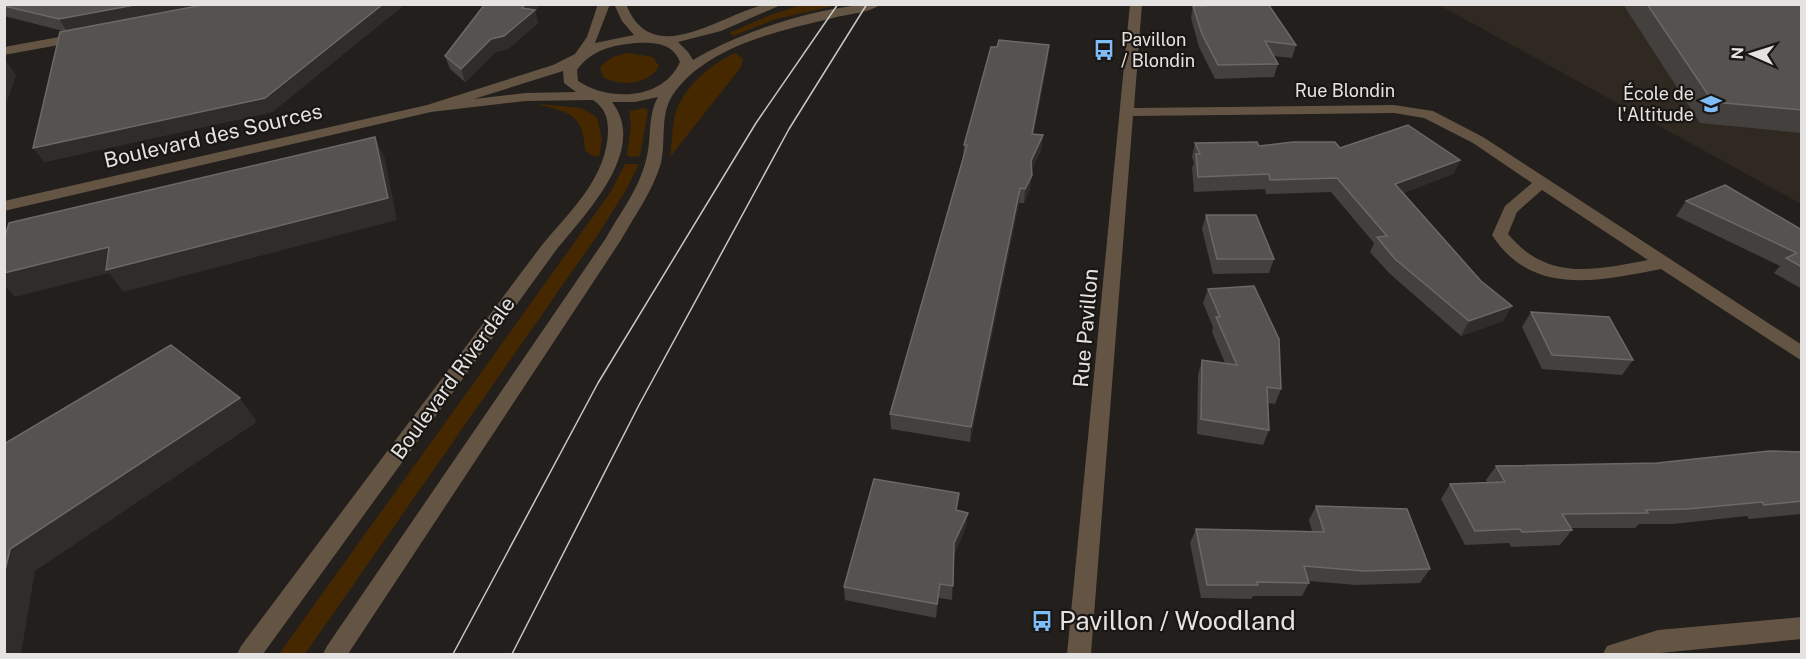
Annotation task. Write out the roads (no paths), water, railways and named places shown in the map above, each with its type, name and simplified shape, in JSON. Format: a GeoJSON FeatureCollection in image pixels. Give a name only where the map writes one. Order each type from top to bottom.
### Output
{"type":"FeatureCollection","features":[{"type":"Feature","properties":{"kind":"street"},"geometry":{"type":"LineString","coordinates":[[595,96],[577,88],[569,76],[574,63],[593,37],[604,4]]}},
{"type":"Feature","properties":{"kind":"street"},"geometry":{"type":"LineString","coordinates":[[335,654],[613,240],[650,171],[662,102],[687,62],[683,52],[673,45],[652,39],[632,26],[620,4]]}},
{"type":"Feature","properties":{"kind":"street"},"geometry":{"type":"LineString","coordinates":[[652,39],[698,33],[777,4]]}},
{"type":"Feature","properties":{"kind":"street"},"geometry":{"type":"LineString","coordinates":[[678,79],[697,64],[749,37],[780,27],[875,4]]}},
{"type":"Feature","properties":{"kind":"street","name":"Rue Pavillon"},"geometry":{"type":"LineString","coordinates":[[1079,654],[1136,4]]}},
{"type":"Feature","properties":{"kind":"street"},"geometry":{"type":"LineString","coordinates":[[4,51],[90,35]]}},
{"type":"Feature","properties":{"kind":"street","name":"Boulevard des Sources"},"geometry":{"type":"LineString","coordinates":[[4,206],[431,108],[558,68],[593,49],[612,42],[652,39]]}},
{"type":"Feature","properties":{"kind":"street","name":"Boulevard des Sources"},"geometry":{"type":"LineString","coordinates":[[431,108],[533,97],[595,96],[617,99],[637,97],[658,91],[678,79]]}},
{"type":"Feature","properties":{"kind":"street","name":"Boulevard Riverdale"},"geometry":{"type":"LineString","coordinates":[[249,654],[548,249],[600,183],[611,161],[615,146],[615,125],[608,105],[595,96]]}},
{"type":"Feature","properties":{"kind":"street","name":"Rue Blondin"},"geometry":{"type":"LineString","coordinates":[[1128,112],[1394,109],[1428,114],[1478,140],[1802,354]]}},
{"type":"Feature","properties":{"kind":"street"},"geometry":{"type":"LineString","coordinates":[[1542,182],[1515,202],[1504,219],[1500,235],[1509,249],[1523,261],[1552,273],[1576,275],[1610,273],[1664,263]]}},
{"type":"Feature","properties":{"kind":"street"},"geometry":{"type":"LineString","coordinates":[[1616,654],[1658,641],[1802,628]]}},
{"type":"Feature","properties":{"kind":"tram line"},"geometry":{"type":"LineString","coordinates":[[453,654],[598,383],[756,123],[838,4]]}},
{"type":"Feature","properties":{"kind":"tram line"},"geometry":{"type":"LineString","coordinates":[[512,654],[639,405],[789,129],[867,4]]}},
{"type":"Feature","properties":{"kind":"place","name":"Pavillon / Blondin"},"geometry":{"type":"Point","coordinates":[1104,50]}},
{"type":"Feature","properties":{"kind":"place","name":"École de l'Altitude"},"geometry":{"type":"Point","coordinates":[1711,104]}},
{"type":"Feature","properties":{"kind":"place","name":"Pavillon / Woodland"},"geometry":{"type":"Point","coordinates":[1042,621]}}]}
